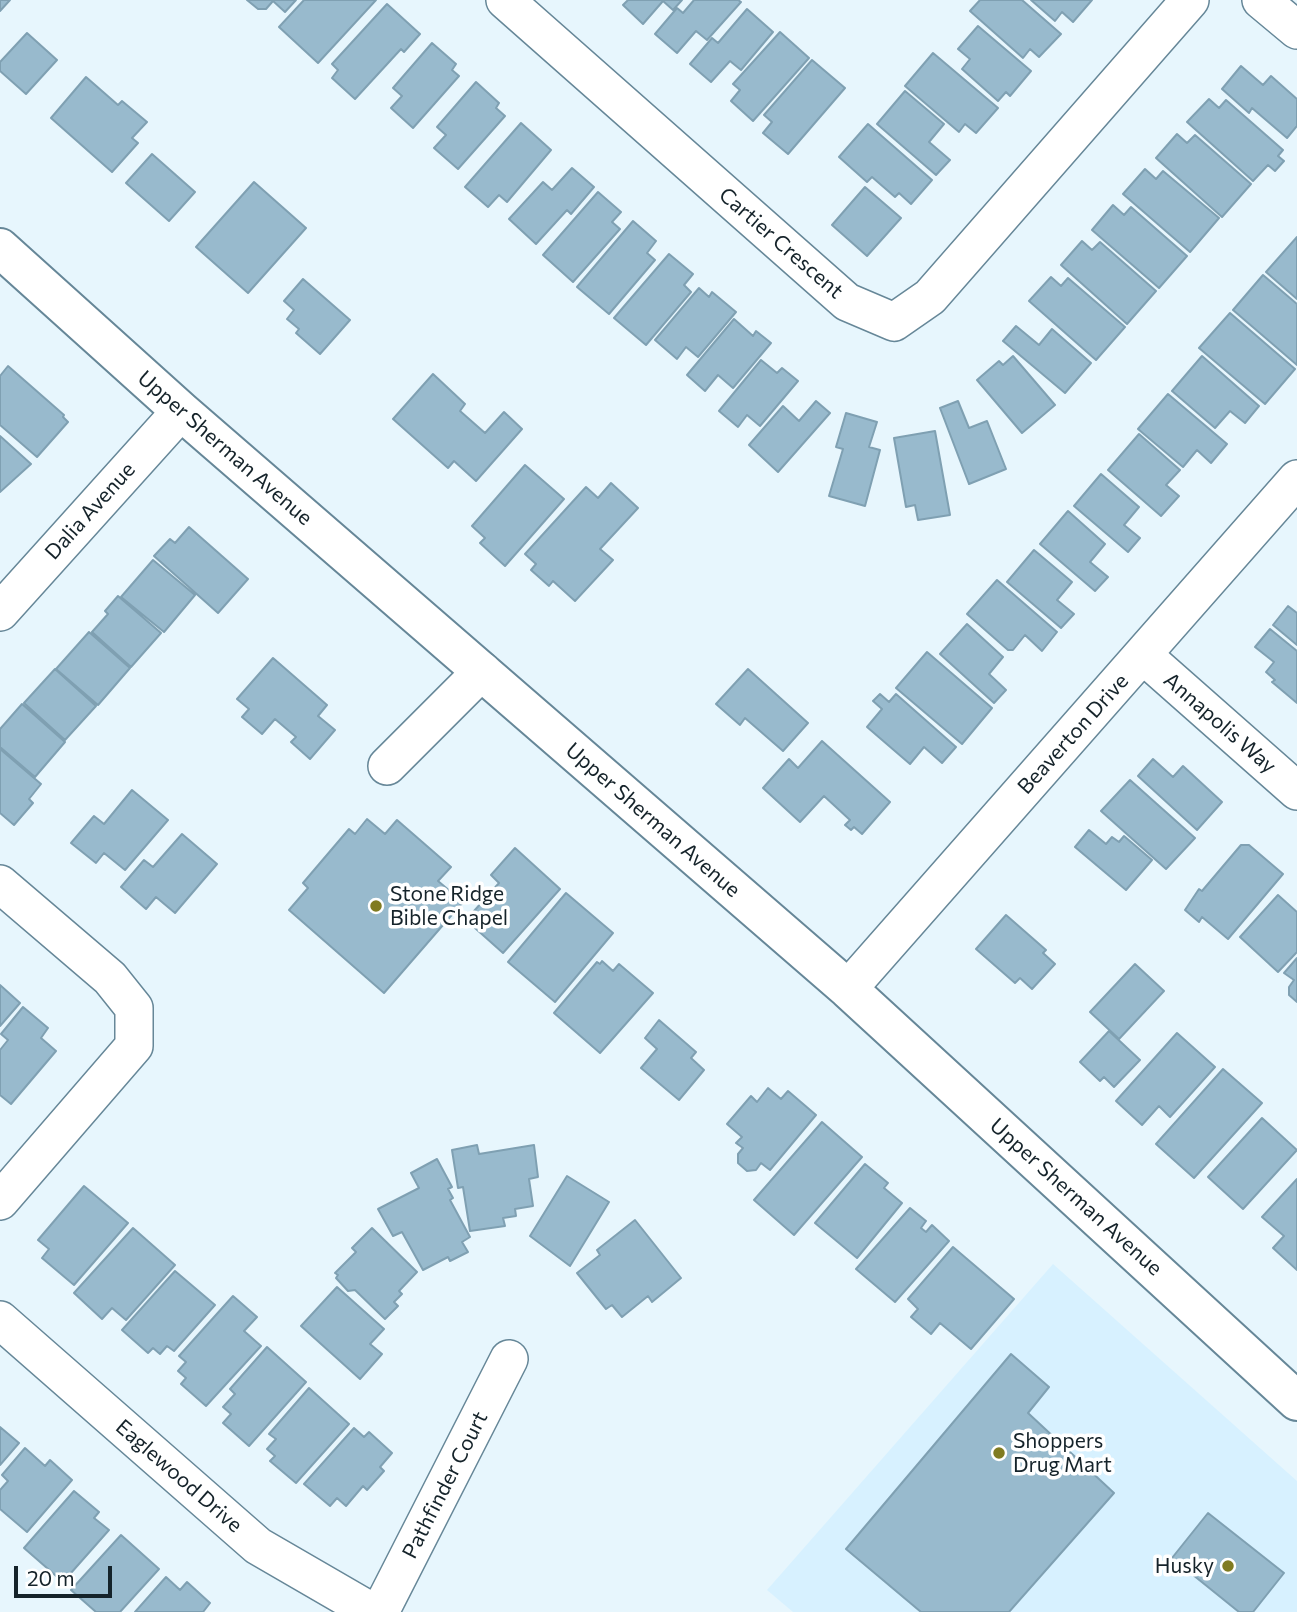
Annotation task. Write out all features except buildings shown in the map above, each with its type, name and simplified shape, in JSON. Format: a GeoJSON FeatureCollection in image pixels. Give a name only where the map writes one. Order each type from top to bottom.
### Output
{"type":"FeatureCollection","features":[{"type":"Feature","properties":{"kind":"main road","name":"Upper Sherman Avenue"},"geometry":{"type":"LineString","coordinates":[[0,248],[181,411],[848,989],[1297,1401]]}},
{"type":"Feature","properties":{"kind":"street","name":"Cartier Crescent"},"geometry":{"type":"LineString","coordinates":[[505,0],[847,302],[894,322],[930,297],[1190,0]]}},
{"type":"Feature","properties":{"kind":"street"},"geometry":{"type":"LineString","coordinates":[[1262,0],[1297,30]]}},
{"type":"Feature","properties":{"kind":"street","name":"Dalia Avenue"},"geometry":{"type":"LineString","coordinates":[[0,612],[181,411]]}},
{"type":"Feature","properties":{"kind":"street","name":"Beaverton Drive"},"geometry":{"type":"LineString","coordinates":[[848,989],[1297,479]]}},
{"type":"Feature","properties":{"kind":"street","name":"Annapolis Way"},"geometry":{"type":"LineString","coordinates":[[1143,655],[1297,791]]}},
{"type":"Feature","properties":{"kind":"street"},"geometry":{"type":"LineString","coordinates":[[387,766],[482,671]]}},
{"type":"Feature","properties":{"kind":"street"},"geometry":{"type":"LineString","coordinates":[[0,884],[110,978],[134,1008],[134,1046],[0,1201]]}},
{"type":"Feature","properties":{"kind":"street","name":"Eaglewood Drive"},"geometry":{"type":"LineString","coordinates":[[0,1320],[258,1546],[372,1612]]}},
{"type":"Feature","properties":{"kind":"street","name":"Pathfinder Court"},"geometry":{"type":"LineString","coordinates":[[380,1612],[509,1359]]}},
{"type":"Feature","properties":{"kind":"shaded area"},"geometry":{"type":"Polygon","coordinates":[[[1053,1264],[1297,1481],[1297,1612],[793,1612],[767,1590],[1053,1264]]]}},
{"type":"Feature","properties":{"kind":"place","name":"Stone Ridge Bible Chapel"},"geometry":{"type":"Point","coordinates":[376,906]}},
{"type":"Feature","properties":{"kind":"place","name":"Shoppers Drug Mart"},"geometry":{"type":"Point","coordinates":[999,1453]}},
{"type":"Feature","properties":{"kind":"place","name":"Husky"},"geometry":{"type":"Point","coordinates":[1228,1566]}}]}
